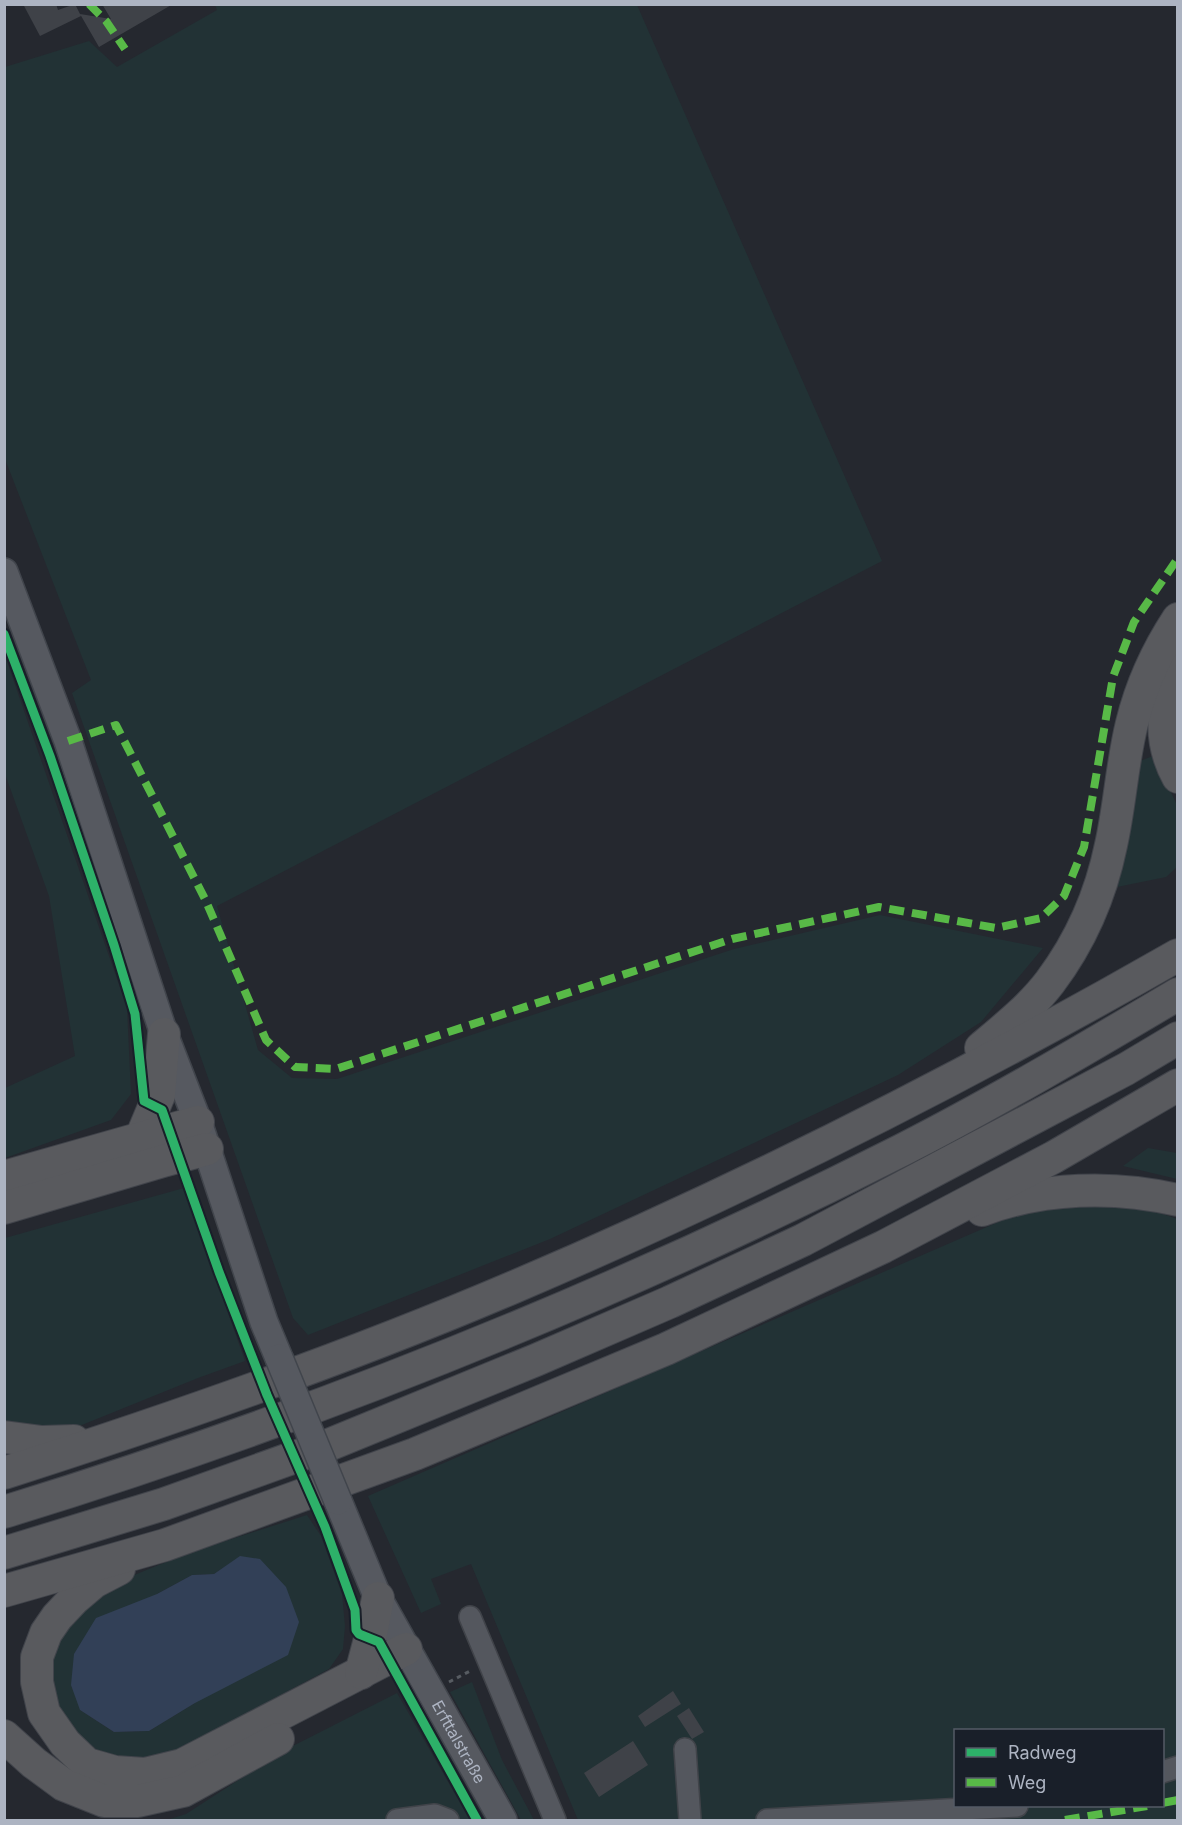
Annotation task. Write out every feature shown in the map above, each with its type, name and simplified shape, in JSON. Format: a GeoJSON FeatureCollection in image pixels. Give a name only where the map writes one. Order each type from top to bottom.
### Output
{"type":"FeatureCollection","features":[{"type":"Feature","properties":{"kind":"highway"},"geometry":{"type":"LineString","coordinates":[[933,1088],[1014,1021],[1038,996],[1059,968],[1077,938],[1098,893],[1111,846],[1137,704],[1160,649],[1178,619]]}},
{"type":"Feature","properties":{"kind":"highway"},"geometry":{"type":"LineString","coordinates":[[1178,665],[1170,683],[1163,728],[1167,748],[1178,777]]}},
{"type":"Feature","properties":{"kind":"highway"},"geometry":{"type":"LineString","coordinates":[[4,1473],[259,1387],[511,1289],[678,1215],[807,1153],[1087,1006],[1178,955]]}},
{"type":"Feature","properties":{"kind":"highway"},"geometry":{"type":"LineString","coordinates":[[4,1512],[82,1488],[246,1431],[417,1368],[607,1290],[903,1149],[1073,1057],[1178,994]]}},
{"type":"Feature","properties":{"kind":"highway"},"geometry":{"type":"LineString","coordinates":[[141,1138],[159,1095],[164,1034]]}},
{"type":"Feature","properties":{"kind":"highway"},"geometry":{"type":"LineString","coordinates":[[4,1553],[164,1504],[331,1444],[670,1302],[803,1240],[1126,1069],[1178,1038]]}},
{"type":"Feature","properties":{"kind":"highway"},"geometry":{"type":"LineString","coordinates":[[883,1246],[1060,1126],[1126,1069]]}},
{"type":"Feature","properties":{"kind":"highway"},"geometry":{"type":"LineString","coordinates":[[4,1591],[165,1545],[415,1454],[666,1349],[883,1246],[1054,1157],[1178,1085]]}},
{"type":"Feature","properties":{"kind":"highway"},"geometry":{"type":"LineString","coordinates":[[4,1177],[141,1138],[202,1135]]}},
{"type":"Feature","properties":{"kind":"highway"},"geometry":{"type":"LineString","coordinates":[[4,1208],[163,1161],[202,1135]]}},
{"type":"Feature","properties":{"kind":"highway"},"geometry":{"type":"LineString","coordinates":[[883,1246],[1002,1203],[1041,1195],[1098,1190],[1155,1195],[1178,1200]]}},
{"type":"Feature","properties":{"kind":"highway"},"geometry":{"type":"LineString","coordinates":[[4,1437],[42,1442],[122,1435]]}},
{"type":"Feature","properties":{"kind":"highway"},"geometry":{"type":"LineString","coordinates":[[165,1545],[94,1582],[57,1617],[46,1633],[38,1657],[37,1682],[44,1713],[65,1743],[87,1764],[115,1772],[146,1774],[182,1765],[361,1672],[410,1657]]}},
{"type":"Feature","properties":{"kind":"highway"},"geometry":{"type":"LineString","coordinates":[[361,1672],[378,1598]]}},
{"type":"Feature","properties":{"kind":"highway"},"geometry":{"type":"LineString","coordinates":[[4,1736],[34,1763],[64,1785],[104,1800],[138,1801],[183,1791],[410,1657]]}},
{"type":"Feature","properties":{"kind":"main road","name":"Erfttalstraße"},"geometry":{"type":"LineString","coordinates":[[4,572],[68,741],[164,1034],[202,1135],[264,1322],[378,1598],[503,1821]]}},
{"type":"Feature","properties":{"kind":"lane"},"geometry":{"type":"LineString","coordinates":[[470,1617],[555,1821]]}},
{"type":"Feature","properties":{"kind":"lane"},"geometry":{"type":"LineString","coordinates":[[685,1749],[690,1821]]}},
{"type":"Feature","properties":{"kind":"lane"},"geometry":{"type":"LineString","coordinates":[[767,1821],[1000,1807]]}},
{"type":"Feature","properties":{"kind":"lane"},"geometry":{"type":"LineString","coordinates":[[397,1821],[435,1815],[448,1821]]}},
{"type":"Feature","properties":{"kind":"shaded area"},"geometry":{"type":"Polygon","coordinates":[[[215,5],[637,5],[882,561],[217,906],[258,1050],[292,1078],[337,1079],[734,949],[880,915],[1043,948],[981,1022],[898,1075],[550,1239],[308,1335],[293,1318],[72,693],[91,680],[5,459],[5,67],[89,41],[117,67],[217,10],[215,5]]]}},
{"type":"Feature","properties":{"kind":"shaded area"},"geometry":{"type":"Polygon","coordinates":[[[5,656],[127,1008],[131,1094],[111,1120],[5,1158],[5,1088],[75,1056],[49,896],[5,774],[5,656]]]}},
{"type":"Feature","properties":{"kind":"shaded area"},"geometry":{"type":"Polygon","coordinates":[[[1153,756],[1177,805],[1177,867],[1166,877],[1117,887],[1140,761],[1153,756]]]}},
{"type":"Feature","properties":{"kind":"shaded area"},"geometry":{"type":"Polygon","coordinates":[[[1148,1148],[1177,1153],[1177,1179],[1123,1166],[1148,1148]]]}},
{"type":"Feature","properties":{"kind":"shaded area"},"geometry":{"type":"Polygon","coordinates":[[[184,1188],[245,1361],[67,1431],[5,1423],[5,1238],[184,1188]]]}},
{"type":"Feature","properties":{"kind":"shaded area"},"geometry":{"type":"Polygon","coordinates":[[[1058,1204],[1136,1204],[1177,1219],[1177,1820],[578,1820],[471,1564],[431,1579],[441,1604],[421,1613],[368,1496],[1003,1220],[1058,1204]]]}},
{"type":"Feature","properties":{"kind":"shaded area"},"geometry":{"type":"Polygon","coordinates":[[[307,1515],[321,1536],[342,1594],[345,1626],[343,1649],[329,1669],[173,1753],[134,1759],[104,1755],[68,1729],[54,1699],[50,1671],[58,1634],[82,1605],[127,1578],[188,1553],[307,1515]],[[240,1557],[214,1574],[192,1575],[157,1594],[80,1710],[114,1732],[149,1731],[195,1703],[240,1557]]]}},
{"type":"Feature","properties":{"kind":"shaded area"},"geometry":{"type":"Polygon","coordinates":[[[472,1682],[502,1760],[534,1820],[521,1820],[450,1692],[472,1682]]]}},
{"type":"Feature","properties":{"kind":"shaded area"},"geometry":{"type":"Polygon","coordinates":[[[397,1693],[470,1820],[167,1820],[186,1814],[285,1750],[397,1693]]]}},
{"type":"Feature","properties":{"kind":"water"},"geometry":{"type":"Polygon","coordinates":[[[240,1556],[260,1559],[286,1587],[299,1622],[288,1655],[195,1703],[149,1731],[114,1732],[80,1710],[71,1685],[74,1654],[96,1618],[157,1594],[192,1575],[214,1574],[240,1556]]]}},
{"type":"Feature","properties":{"kind":"building"},"geometry":{"type":"Polygon","coordinates":[[[23,4],[56,4],[58,10],[75,4],[81,16],[40,36],[23,4]]]}},
{"type":"Feature","properties":{"kind":"building"},"geometry":{"type":"Polygon","coordinates":[[[102,4],[173,4],[99,47],[80,14],[111,19],[102,4]]]}},
{"type":"Feature","properties":{"kind":"building"},"geometry":{"type":"Polygon","coordinates":[[[673,1691],[681,1704],[645,1727],[638,1716],[673,1691]]]}},
{"type":"Feature","properties":{"kind":"building"},"geometry":{"type":"Polygon","coordinates":[[[689,1708],[704,1732],[692,1739],[677,1716],[689,1708]]]}},
{"type":"Feature","properties":{"kind":"building"},"geometry":{"type":"Polygon","coordinates":[[[633,1741],[648,1765],[599,1797],[584,1773],[633,1741]]]}},
{"type":"Feature","properties":{"kind":"marked path"},"geometry":{"type":"LineString","coordinates":[[89,4],[106,21],[125,49]]}},
{"type":"Feature","properties":{"kind":"marked path"},"geometry":{"type":"LineString","coordinates":[[68,741],[116,725],[205,899],[266,1040],[295,1067],[336,1069],[732,939],[879,907],[996,928],[1041,918],[1064,896],[1084,847],[1113,677],[1134,622],[1178,558]]}},
{"type":"Feature","properties":{"kind":"marked path"},"geometry":{"type":"LineString","coordinates":[[1164,1803],[1178,1800]]}},
{"type":"Feature","properties":{"kind":"marked path"},"geometry":{"type":"LineString","coordinates":[[1065,1820],[1141,1807]]}},
{"type":"Feature","properties":{"kind":"cycle path"},"geometry":{"type":"LineString","coordinates":[[4,634],[50,756],[135,1014],[144,1101],[162,1110],[219,1272],[267,1395],[325,1527],[355,1610],[356,1630],[359,1634],[379,1642],[477,1820]]}}]}
